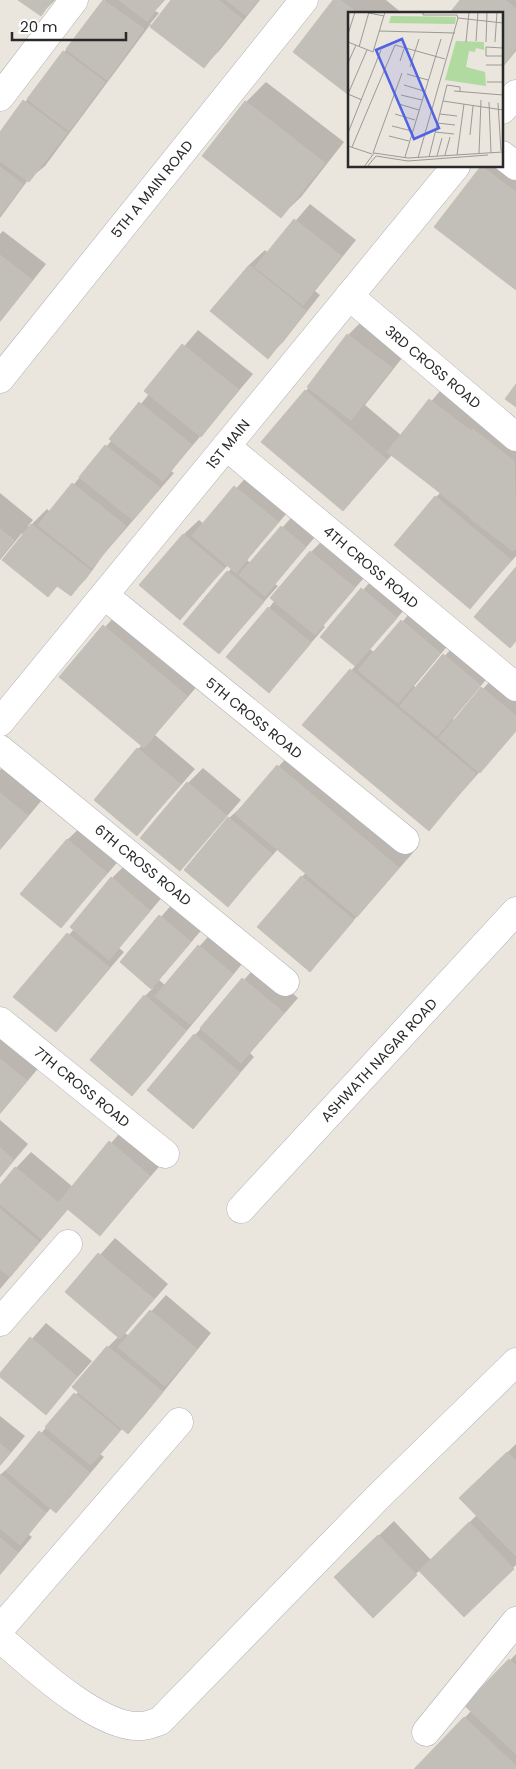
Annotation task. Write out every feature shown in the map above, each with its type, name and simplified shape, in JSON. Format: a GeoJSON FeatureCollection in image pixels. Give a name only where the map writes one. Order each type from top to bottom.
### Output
{"type":"FeatureCollection","features":[{"type":"Feature","properties":{"kind":"street"},"geometry":{"type":"LineString","coordinates":[[0,96],[74,0]]}},
{"type":"Feature","properties":{"kind":"street","name":"5TH A MAIN ROAD"},"geometry":{"type":"LineString","coordinates":[[0,379],[304,0]]}},
{"type":"Feature","properties":{"kind":"street"},"geometry":{"type":"LineString","coordinates":[[504,108],[516,94]]}},
{"type":"Feature","properties":{"kind":"street"},"geometry":{"type":"LineString","coordinates":[[504,157],[516,166]]}},
{"type":"Feature","properties":{"kind":"street","name":"1ST MAIN"},"geometry":{"type":"LineString","coordinates":[[0,722],[454,168]]}},
{"type":"Feature","properties":{"kind":"street","name":"3RD CROSS ROAD"},"geometry":{"type":"LineString","coordinates":[[349,296],[516,437]]}},
{"type":"Feature","properties":{"kind":"street","name":"4TH CROSS ROAD"},"geometry":{"type":"LineString","coordinates":[[226,446],[516,687]]}},
{"type":"Feature","properties":{"kind":"street","name":"5TH CROSS ROAD"},"geometry":{"type":"LineString","coordinates":[[104,595],[405,840]]}},
{"type":"Feature","properties":{"kind":"street","name":"6TH CROSS ROAD"},"geometry":{"type":"LineString","coordinates":[[0,749],[285,982]]}},
{"type":"Feature","properties":{"kind":"street","name":"ASHWATH NAGAR ROAD"},"geometry":{"type":"LineString","coordinates":[[241,1209],[516,911]]}},
{"type":"Feature","properties":{"kind":"street","name":"7TH CROSS ROAD"},"geometry":{"type":"LineString","coordinates":[[0,1021],[164,1154]]}},
{"type":"Feature","properties":{"kind":"street"},"geometry":{"type":"LineString","coordinates":[[0,1322],[68,1244]]}},
{"type":"Feature","properties":{"kind":"street"},"geometry":{"type":"LineString","coordinates":[[0,1638],[56,1687],[117,1722],[141,1726],[160,1721],[378,1497],[516,1362]]}},
{"type":"Feature","properties":{"kind":"street"},"geometry":{"type":"LineString","coordinates":[[0,1629],[178,1422]]}},
{"type":"Feature","properties":{"kind":"street"},"geometry":{"type":"LineString","coordinates":[[426,1732],[516,1621]]}},
{"type":"Feature","properties":{"kind":"building"},"geometry":{"type":"Polygon","coordinates":[[[18,0],[52,0],[41,16],[18,0]]]}},
{"type":"Feature","properties":{"kind":"building"},"geometry":{"type":"Polygon","coordinates":[[[103,0],[144,29],[107,80],[66,49],[103,0]]]}},
{"type":"Feature","properties":{"kind":"building"},"geometry":{"type":"Polygon","coordinates":[[[119,0],[163,0],[147,21],[119,0]]]}},
{"type":"Feature","properties":{"kind":"building"},"geometry":{"type":"Polygon","coordinates":[[[171,0],[218,0],[242,19],[204,68],[150,27],[171,0]]]}},
{"type":"Feature","properties":{"kind":"building"},"geometry":{"type":"Polygon","coordinates":[[[226,0],[258,0],[246,15],[226,0]]]}},
{"type":"Feature","properties":{"kind":"building"},"geometry":{"type":"Polygon","coordinates":[[[333,0],[340,0],[355,12],[348,12],[348,94],[293,52],[333,0]]]}},
{"type":"Feature","properties":{"kind":"building"},"geometry":{"type":"Polygon","coordinates":[[[460,0],[505,0],[516,9],[516,48],[504,64],[504,12],[451,12],[460,0]]]}},
{"type":"Feature","properties":{"kind":"building"},"geometry":{"type":"Polygon","coordinates":[[[63,51],[105,82],[69,131],[27,99],[63,51]]]}},
{"type":"Feature","properties":{"kind":"building"},"geometry":{"type":"Polygon","coordinates":[[[23,100],[67,133],[29,182],[0,161],[0,132],[23,100]]]}},
{"type":"Feature","properties":{"kind":"building"},"geometry":{"type":"Polygon","coordinates":[[[245,101],[325,163],[281,218],[202,156],[245,101]]]}},
{"type":"Feature","properties":{"kind":"building"},"geometry":{"type":"Polygon","coordinates":[[[0,167],[23,184],[0,215],[0,167]]]}},
{"type":"Feature","properties":{"kind":"building"},"geometry":{"type":"Polygon","coordinates":[[[479,168],[484,168],[516,192],[516,290],[434,227],[479,168]]]}},
{"type":"Feature","properties":{"kind":"building"},"geometry":{"type":"Polygon","coordinates":[[[294,219],[341,256],[303,305],[255,267],[294,219]]]}},
{"type":"Feature","properties":{"kind":"building"},"geometry":{"type":"Polygon","coordinates":[[[0,255],[32,280],[0,321],[0,255]]]}},
{"type":"Feature","properties":{"kind":"building"},"geometry":{"type":"Polygon","coordinates":[[[249,265],[306,311],[268,359],[210,311],[249,265]]]}},
{"type":"Feature","properties":{"kind":"building"},"geometry":{"type":"Polygon","coordinates":[[[347,334],[392,368],[351,420],[307,387],[347,334]]]}},
{"type":"Feature","properties":{"kind":"building"},"geometry":{"type":"Polygon","coordinates":[[[182,344],[239,390],[201,437],[144,391],[182,344]]]}},
{"type":"Feature","properties":{"kind":"building"},"geometry":{"type":"Polygon","coordinates":[[[516,384],[516,407],[505,399],[516,384]]]}},
{"type":"Feature","properties":{"kind":"building"},"geometry":{"type":"Polygon","coordinates":[[[305,390],[387,460],[343,511],[261,442],[305,390]]]}},
{"type":"Feature","properties":{"kind":"building"},"geometry":{"type":"Polygon","coordinates":[[[429,399],[472,432],[430,485],[387,452],[429,399]]]}},
{"type":"Feature","properties":{"kind":"building"},"geometry":{"type":"Polygon","coordinates":[[[139,402],[192,445],[163,481],[109,439],[139,402]]]}},
{"type":"Feature","properties":{"kind":"building"},"geometry":{"type":"Polygon","coordinates":[[[473,429],[514,461],[470,517],[430,485],[473,429]]]}},
{"type":"Feature","properties":{"kind":"building"},"geometry":{"type":"Polygon","coordinates":[[[105,445],[160,488],[133,520],[79,477],[105,445]]]}},
{"type":"Feature","properties":{"kind":"building"},"geometry":{"type":"Polygon","coordinates":[[[514,461],[516,548],[513,551],[470,518],[514,461]]]}},
{"type":"Feature","properties":{"kind":"building"},"geometry":{"type":"Polygon","coordinates":[[[72,483],[126,526],[92,568],[38,525],[72,483]]]}},
{"type":"Feature","properties":{"kind":"building"},"geometry":{"type":"Polygon","coordinates":[[[234,486],[278,522],[236,573],[192,536],[234,486]]]}},
{"type":"Feature","properties":{"kind":"building"},"geometry":{"type":"Polygon","coordinates":[[[435,496],[511,560],[470,609],[394,545],[435,496]]]}},
{"type":"Feature","properties":{"kind":"building"},"geometry":{"type":"Polygon","coordinates":[[[31,524],[91,571],[71,596],[57,586],[48,597],[2,560],[31,524]]]}},
{"type":"Feature","properties":{"kind":"building"},"geometry":{"type":"Polygon","coordinates":[[[281,526],[306,547],[265,596],[239,575],[281,526]]]}},
{"type":"Feature","properties":{"kind":"building"},"geometry":{"type":"Polygon","coordinates":[[[0,529],[14,540],[0,558],[0,529]]]}},
{"type":"Feature","properties":{"kind":"building"},"geometry":{"type":"Polygon","coordinates":[[[183,534],[224,568],[180,620],[139,585],[183,534]]]}},
{"type":"Feature","properties":{"kind":"building"},"geometry":{"type":"Polygon","coordinates":[[[310,551],[355,588],[315,635],[270,598],[310,551]]]}},
{"type":"Feature","properties":{"kind":"building"},"geometry":{"type":"Polygon","coordinates":[[[516,567],[516,641],[510,648],[474,617],[516,567]]]}},
{"type":"Feature","properties":{"kind":"building"},"geometry":{"type":"Polygon","coordinates":[[[227,571],[264,602],[219,654],[183,624],[227,571]]]}},
{"type":"Feature","properties":{"kind":"building"},"geometry":{"type":"Polygon","coordinates":[[[361,588],[397,618],[355,666],[320,637],[361,588]]]}},
{"type":"Feature","properties":{"kind":"building"},"geometry":{"type":"Polygon","coordinates":[[[268,607],[311,643],[269,693],[226,657],[268,607]]]}},
{"type":"Feature","properties":{"kind":"building"},"geometry":{"type":"Polygon","coordinates":[[[401,620],[440,653],[398,703],[358,670],[401,620]]]}},
{"type":"Feature","properties":{"kind":"building"},"geometry":{"type":"Polygon","coordinates":[[[103,625],[187,696],[144,748],[59,677],[103,625]]]}},
{"type":"Feature","properties":{"kind":"building"},"geometry":{"type":"Polygon","coordinates":[[[443,654],[480,685],[437,736],[400,706],[443,654]]]}},
{"type":"Feature","properties":{"kind":"building"},"geometry":{"type":"Polygon","coordinates":[[[350,669],[476,774],[429,831],[302,725],[350,669]]]}},
{"type":"Feature","properties":{"kind":"building"},"geometry":{"type":"Polygon","coordinates":[[[481,687],[516,716],[516,731],[480,773],[439,738],[481,687]]]}},
{"type":"Feature","properties":{"kind":"building"},"geometry":{"type":"Polygon","coordinates":[[[137,748],[180,784],[137,836],[94,800],[137,748]]]}},
{"type":"Feature","properties":{"kind":"building"},"geometry":{"type":"Polygon","coordinates":[[[277,765],[399,868],[357,917],[235,814],[277,765]]]}},
{"type":"Feature","properties":{"kind":"building"},"geometry":{"type":"Polygon","coordinates":[[[187,782],[227,816],[180,871],[140,838],[187,782]]]}},
{"type":"Feature","properties":{"kind":"building"},"geometry":{"type":"Polygon","coordinates":[[[0,793],[28,816],[0,849],[0,793]]]}},
{"type":"Feature","properties":{"kind":"building"},"geometry":{"type":"Polygon","coordinates":[[[228,817],[272,854],[228,907],[184,870],[228,817]]]}},
{"type":"Feature","properties":{"kind":"building"},"geometry":{"type":"Polygon","coordinates":[[[67,839],[107,873],[61,928],[20,894],[67,839]]]}},
{"type":"Feature","properties":{"kind":"building"},"geometry":{"type":"Polygon","coordinates":[[[301,876],[354,920],[310,972],[257,927],[301,876]]]}},
{"type":"Feature","properties":{"kind":"building"},"geometry":{"type":"Polygon","coordinates":[[[111,877],[150,911],[109,960],[70,927],[111,877]]]}},
{"type":"Feature","properties":{"kind":"building"},"geometry":{"type":"Polygon","coordinates":[[[159,915],[191,942],[151,989],[120,962],[159,915]]]}},
{"type":"Feature","properties":{"kind":"building"},"geometry":{"type":"Polygon","coordinates":[[[67,933],[110,968],[56,1032],[13,997],[67,933]]]}},
{"type":"Feature","properties":{"kind":"building"},"geometry":{"type":"Polygon","coordinates":[[[198,945],[233,974],[190,1024],[155,996],[198,945]]]}},
{"type":"Feature","properties":{"kind":"building"},"geometry":{"type":"Polygon","coordinates":[[[242,978],[284,1013],[241,1063],[200,1028],[242,978]]]}},
{"type":"Feature","properties":{"kind":"building"},"geometry":{"type":"Polygon","coordinates":[[[144,995],[186,1031],[132,1096],[90,1060],[144,995]]]}},
{"type":"Feature","properties":{"kind":"building"},"geometry":{"type":"Polygon","coordinates":[[[194,1034],[240,1073],[193,1129],[147,1090],[194,1034]]]}},
{"type":"Feature","properties":{"kind":"building"},"geometry":{"type":"Polygon","coordinates":[[[0,1059],[27,1081],[0,1113],[0,1059]]]}},
{"type":"Feature","properties":{"kind":"building"},"geometry":{"type":"Polygon","coordinates":[[[109,1141],[150,1176],[100,1236],[59,1202],[109,1141]]]}},
{"type":"Feature","properties":{"kind":"building"},"geometry":{"type":"Polygon","coordinates":[[[0,1148],[14,1160],[0,1177],[0,1148]]]}},
{"type":"Feature","properties":{"kind":"building"},"geometry":{"type":"Polygon","coordinates":[[[15,1167],[67,1210],[42,1239],[0,1204],[0,1185],[15,1167]]]}},
{"type":"Feature","properties":{"kind":"building"},"geometry":{"type":"Polygon","coordinates":[[[0,1209],[39,1242],[10,1277],[0,1269],[0,1209]]]}},
{"type":"Feature","properties":{"kind":"building"},"geometry":{"type":"Polygon","coordinates":[[[98,1253],[154,1299],[120,1339],[65,1292],[98,1253]]]}},
{"type":"Feature","properties":{"kind":"building"},"geometry":{"type":"Polygon","coordinates":[[[150,1310],[197,1349],[165,1386],[118,1347],[150,1310]]]}},
{"type":"Feature","properties":{"kind":"building"},"geometry":{"type":"Polygon","coordinates":[[[30,1337],[77,1377],[46,1415],[0,1377],[0,1373],[30,1337]]]}},
{"type":"Feature","properties":{"kind":"building"},"geometry":{"type":"Polygon","coordinates":[[[107,1346],[163,1392],[128,1434],[72,1387],[107,1346]]]}},
{"type":"Feature","properties":{"kind":"building"},"geometry":{"type":"Polygon","coordinates":[[[74,1393],[120,1431],[91,1465],[45,1427],[74,1393]]]}},
{"type":"Feature","properties":{"kind":"building"},"geometry":{"type":"Polygon","coordinates":[[[39,1431],[90,1473],[56,1513],[6,1471],[39,1431]]]}},
{"type":"Feature","properties":{"kind":"building"},"geometry":{"type":"Polygon","coordinates":[[[0,1444],[10,1452],[0,1465],[0,1444]]]}},
{"type":"Feature","properties":{"kind":"building"},"geometry":{"type":"Polygon","coordinates":[[[507,1452],[516,1461],[516,1556],[459,1498],[507,1452]]]}},
{"type":"Feature","properties":{"kind":"building"},"geometry":{"type":"Polygon","coordinates":[[[0,1474],[46,1513],[20,1545],[0,1528],[0,1474]]]}},
{"type":"Feature","properties":{"kind":"building"},"geometry":{"type":"Polygon","coordinates":[[[469,1522],[514,1569],[464,1617],[419,1571],[469,1522]]]}},
{"type":"Feature","properties":{"kind":"building"},"geometry":{"type":"Polygon","coordinates":[[[378,1535],[417,1575],[373,1618],[334,1577],[378,1535]]]}},
{"type":"Feature","properties":{"kind":"building"},"geometry":{"type":"Polygon","coordinates":[[[0,1538],[18,1553],[0,1574],[0,1538]]]}},
{"type":"Feature","properties":{"kind":"building"},"geometry":{"type":"Polygon","coordinates":[[[509,1659],[516,1666],[516,1754],[464,1705],[509,1659]]]}},
{"type":"Feature","properties":{"kind":"building"},"geometry":{"type":"Polygon","coordinates":[[[464,1717],[516,1766],[516,1769],[414,1769],[464,1717]]]}}]}
